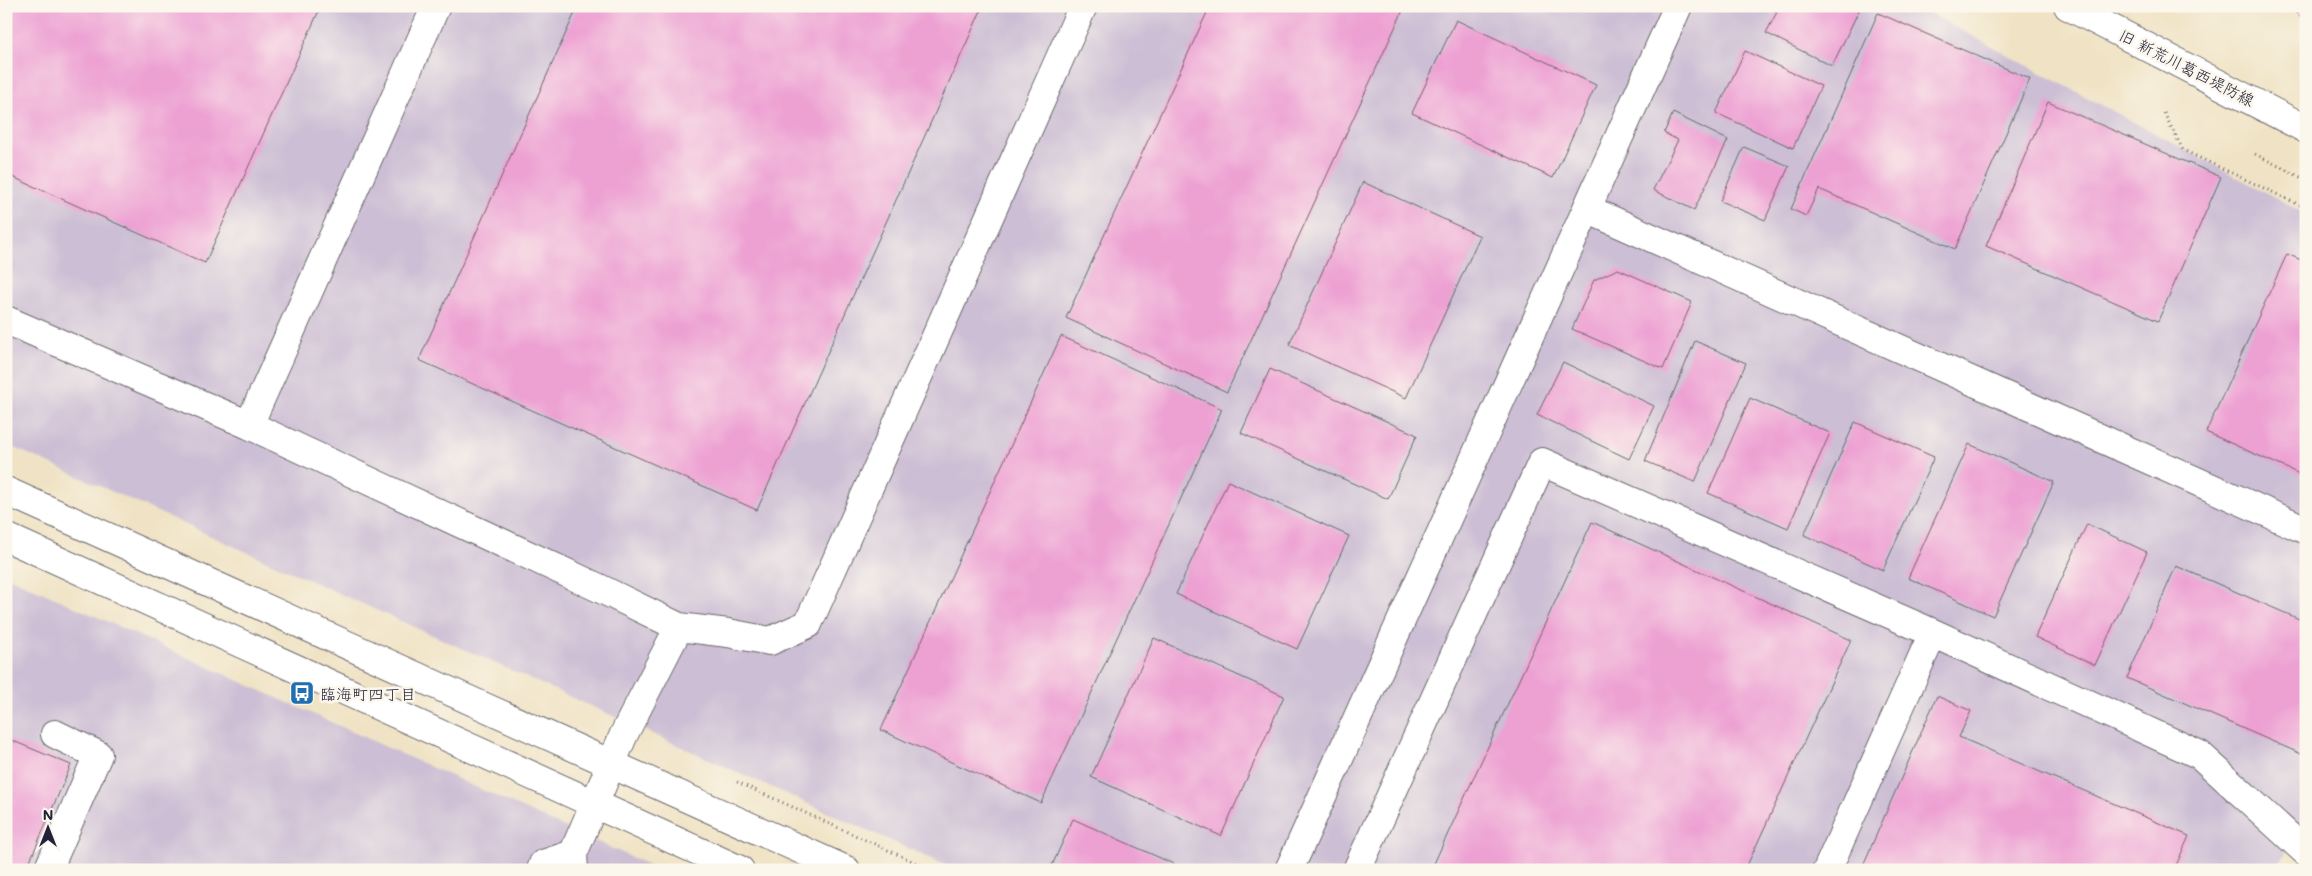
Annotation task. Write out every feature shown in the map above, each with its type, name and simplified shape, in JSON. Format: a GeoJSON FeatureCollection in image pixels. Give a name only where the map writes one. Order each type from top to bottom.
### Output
{"type":"FeatureCollection","features":[{"type":"Feature","properties":{"kind":"street"},"geometry":{"type":"LineString","coordinates":[[249,425],[436,6]]}},
{"type":"Feature","properties":{"kind":"street"},"geometry":{"type":"LineString","coordinates":[[6,320],[249,425],[679,627],[728,633],[770,641],[808,624],[1084,6]]}},
{"type":"Feature","properties":{"kind":"street"},"geometry":{"type":"LineString","coordinates":[[1289,870],[1678,6]]}},
{"type":"Feature","properties":{"kind":"street","name":"旧 新荒川葛西堤防線"},"geometry":{"type":"LineString","coordinates":[[2068,6],[2306,128]]}},
{"type":"Feature","properties":{"kind":"street"},"geometry":{"type":"LineString","coordinates":[[1587,209],[2306,530]]}},
{"type":"Feature","properties":{"kind":"street"},"geometry":{"type":"LineString","coordinates":[[1357,870],[1542,462],[1933,633],[2200,755],[2306,852]]}},
{"type":"Feature","properties":{"kind":"street"},"geometry":{"type":"LineString","coordinates":[[6,491],[846,870]]}},
{"type":"Feature","properties":{"kind":"street"},"geometry":{"type":"LineString","coordinates":[[6,537],[740,870]]}},
{"type":"Feature","properties":{"kind":"street"},"geometry":{"type":"LineString","coordinates":[[541,870],[543,864],[574,862],[595,804],[624,734],[679,627]]}},
{"type":"Feature","properties":{"kind":"street"},"geometry":{"type":"LineString","coordinates":[[1827,870],[1933,633]]}},
{"type":"Feature","properties":{"kind":"street"},"geometry":{"type":"LineString","coordinates":[[48,870],[98,755],[56,734]]}},
{"type":"Feature","properties":{"kind":"path"},"geometry":{"type":"LineString","coordinates":[[2164,113],[2184,150],[2306,208]]}},
{"type":"Feature","properties":{"kind":"path"},"geometry":{"type":"LineString","coordinates":[[2255,154],[2306,180]]}},
{"type":"Feature","properties":{"kind":"path"},"geometry":{"type":"LineString","coordinates":[[737,782],[932,870]]}},
{"type":"Feature","properties":{"kind":"shaded area"},"geometry":{"type":"Polygon","coordinates":[[[6,6],[1916,6],[2306,214],[2306,829],[2272,870],[956,870],[6,444],[6,6]]]}},
{"type":"Feature","properties":{"kind":"shaded area"},"geometry":{"type":"Polygon","coordinates":[[[6,576],[660,870],[6,870],[6,576]]]}},
{"type":"Feature","properties":{"kind":"building"},"geometry":{"type":"Polygon","coordinates":[[[6,6],[321,6],[205,263],[6,174],[6,6]]]}},
{"type":"Feature","properties":{"kind":"building"},"geometry":{"type":"Polygon","coordinates":[[[578,6],[983,6],[757,510],[419,360],[578,6]]]}},
{"type":"Feature","properties":{"kind":"building"},"geometry":{"type":"Polygon","coordinates":[[[1210,6],[1405,6],[1227,392],[1066,318],[1210,6]]]}},
{"type":"Feature","properties":{"kind":"building"},"geometry":{"type":"Polygon","coordinates":[[[1766,6],[1861,6],[1832,66],[1766,33],[1777,12],[1766,6]]]}},
{"type":"Feature","properties":{"kind":"building"},"geometry":{"type":"Polygon","coordinates":[[[2288,6],[2306,6],[2306,17],[2304,19],[2288,6]]]}},
{"type":"Feature","properties":{"kind":"building"},"geometry":{"type":"Polygon","coordinates":[[[1878,13],[2030,79],[1955,249],[1819,189],[1806,216],[1791,209],[1878,13]]]}},
{"type":"Feature","properties":{"kind":"building"},"geometry":{"type":"Polygon","coordinates":[[[1456,20],[1596,85],[1553,178],[1412,113],[1456,20]]]}},
{"type":"Feature","properties":{"kind":"building"},"geometry":{"type":"Polygon","coordinates":[[[1745,51],[1821,86],[1793,148],[1716,113],[1745,51]]]}},
{"type":"Feature","properties":{"kind":"building"},"geometry":{"type":"Polygon","coordinates":[[[2048,102],[2221,177],[2158,321],[1986,246],[2048,102]]]}},
{"type":"Feature","properties":{"kind":"building"},"geometry":{"type":"Polygon","coordinates":[[[1673,113],[1728,140],[1694,210],[1653,190],[1678,140],[1664,133],[1673,113]]]}},
{"type":"Feature","properties":{"kind":"building"},"geometry":{"type":"Polygon","coordinates":[[[1744,147],[1789,166],[1765,220],[1720,201],[1744,147]]]}},
{"type":"Feature","properties":{"kind":"building"},"geometry":{"type":"Polygon","coordinates":[[[1363,182],[1480,236],[1406,398],[1289,345],[1363,182]]]}},
{"type":"Feature","properties":{"kind":"building"},"geometry":{"type":"Polygon","coordinates":[[[2287,254],[2306,262],[2306,477],[2206,432],[2287,254]]]}},
{"type":"Feature","properties":{"kind":"building"},"geometry":{"type":"Polygon","coordinates":[[[1618,269],[1692,302],[1663,369],[1572,329],[1594,280],[1618,269]]]}},
{"type":"Feature","properties":{"kind":"building"},"geometry":{"type":"Polygon","coordinates":[[[1061,336],[1222,409],[1041,803],[881,730],[1061,336]]]}},
{"type":"Feature","properties":{"kind":"building"},"geometry":{"type":"Polygon","coordinates":[[[1695,341],[1746,363],[1695,482],[1645,461],[1695,341]]]}},
{"type":"Feature","properties":{"kind":"building"},"geometry":{"type":"Polygon","coordinates":[[[1563,362],[1654,406],[1629,459],[1537,415],[1563,362]]]}},
{"type":"Feature","properties":{"kind":"building"},"geometry":{"type":"Polygon","coordinates":[[[1270,369],[1417,435],[1388,499],[1241,433],[1270,369]]]}},
{"type":"Feature","properties":{"kind":"building"},"geometry":{"type":"Polygon","coordinates":[[[1750,398],[1830,433],[1788,528],[1708,493],[1750,398]]]}},
{"type":"Feature","properties":{"kind":"building"},"geometry":{"type":"Polygon","coordinates":[[[1855,422],[1934,457],[1883,570],[1804,535],[1855,422]]]}},
{"type":"Feature","properties":{"kind":"building"},"geometry":{"type":"Polygon","coordinates":[[[1969,444],[2054,482],[1993,616],[1908,578],[1969,444]]]}},
{"type":"Feature","properties":{"kind":"building"},"geometry":{"type":"Polygon","coordinates":[[[1228,481],[1349,536],[1297,649],[1176,594],[1228,481]]]}},
{"type":"Feature","properties":{"kind":"building"},"geometry":{"type":"Polygon","coordinates":[[[1592,522],[1851,640],[1745,870],[1431,870],[1592,522]]]}},
{"type":"Feature","properties":{"kind":"building"},"geometry":{"type":"Polygon","coordinates":[[[2087,524],[2147,552],[2095,665],[2035,637],[2087,524]]]}},
{"type":"Feature","properties":{"kind":"building"},"geometry":{"type":"Polygon","coordinates":[[[2176,566],[2306,622],[2306,756],[2127,678],[2176,566]]]}},
{"type":"Feature","properties":{"kind":"building"},"geometry":{"type":"Polygon","coordinates":[[[1154,638],[1284,696],[1221,836],[1091,777],[1154,638]]]}},
{"type":"Feature","properties":{"kind":"building"},"geometry":{"type":"Polygon","coordinates":[[[1937,696],[1971,711],[1959,737],[2189,836],[2174,870],[1861,870],[1937,696]]]}},
{"type":"Feature","properties":{"kind":"building"},"geometry":{"type":"Polygon","coordinates":[[[6,738],[71,765],[26,870],[6,870],[6,738]]]}},
{"type":"Feature","properties":{"kind":"building"},"geometry":{"type":"Polygon","coordinates":[[[1073,819],[1187,870],[1050,870],[1073,819]]]}},
{"type":"Feature","properties":{"kind":"place","name":"臨海町四丁目"},"geometry":{"type":"Point","coordinates":[302,693]}}]}
